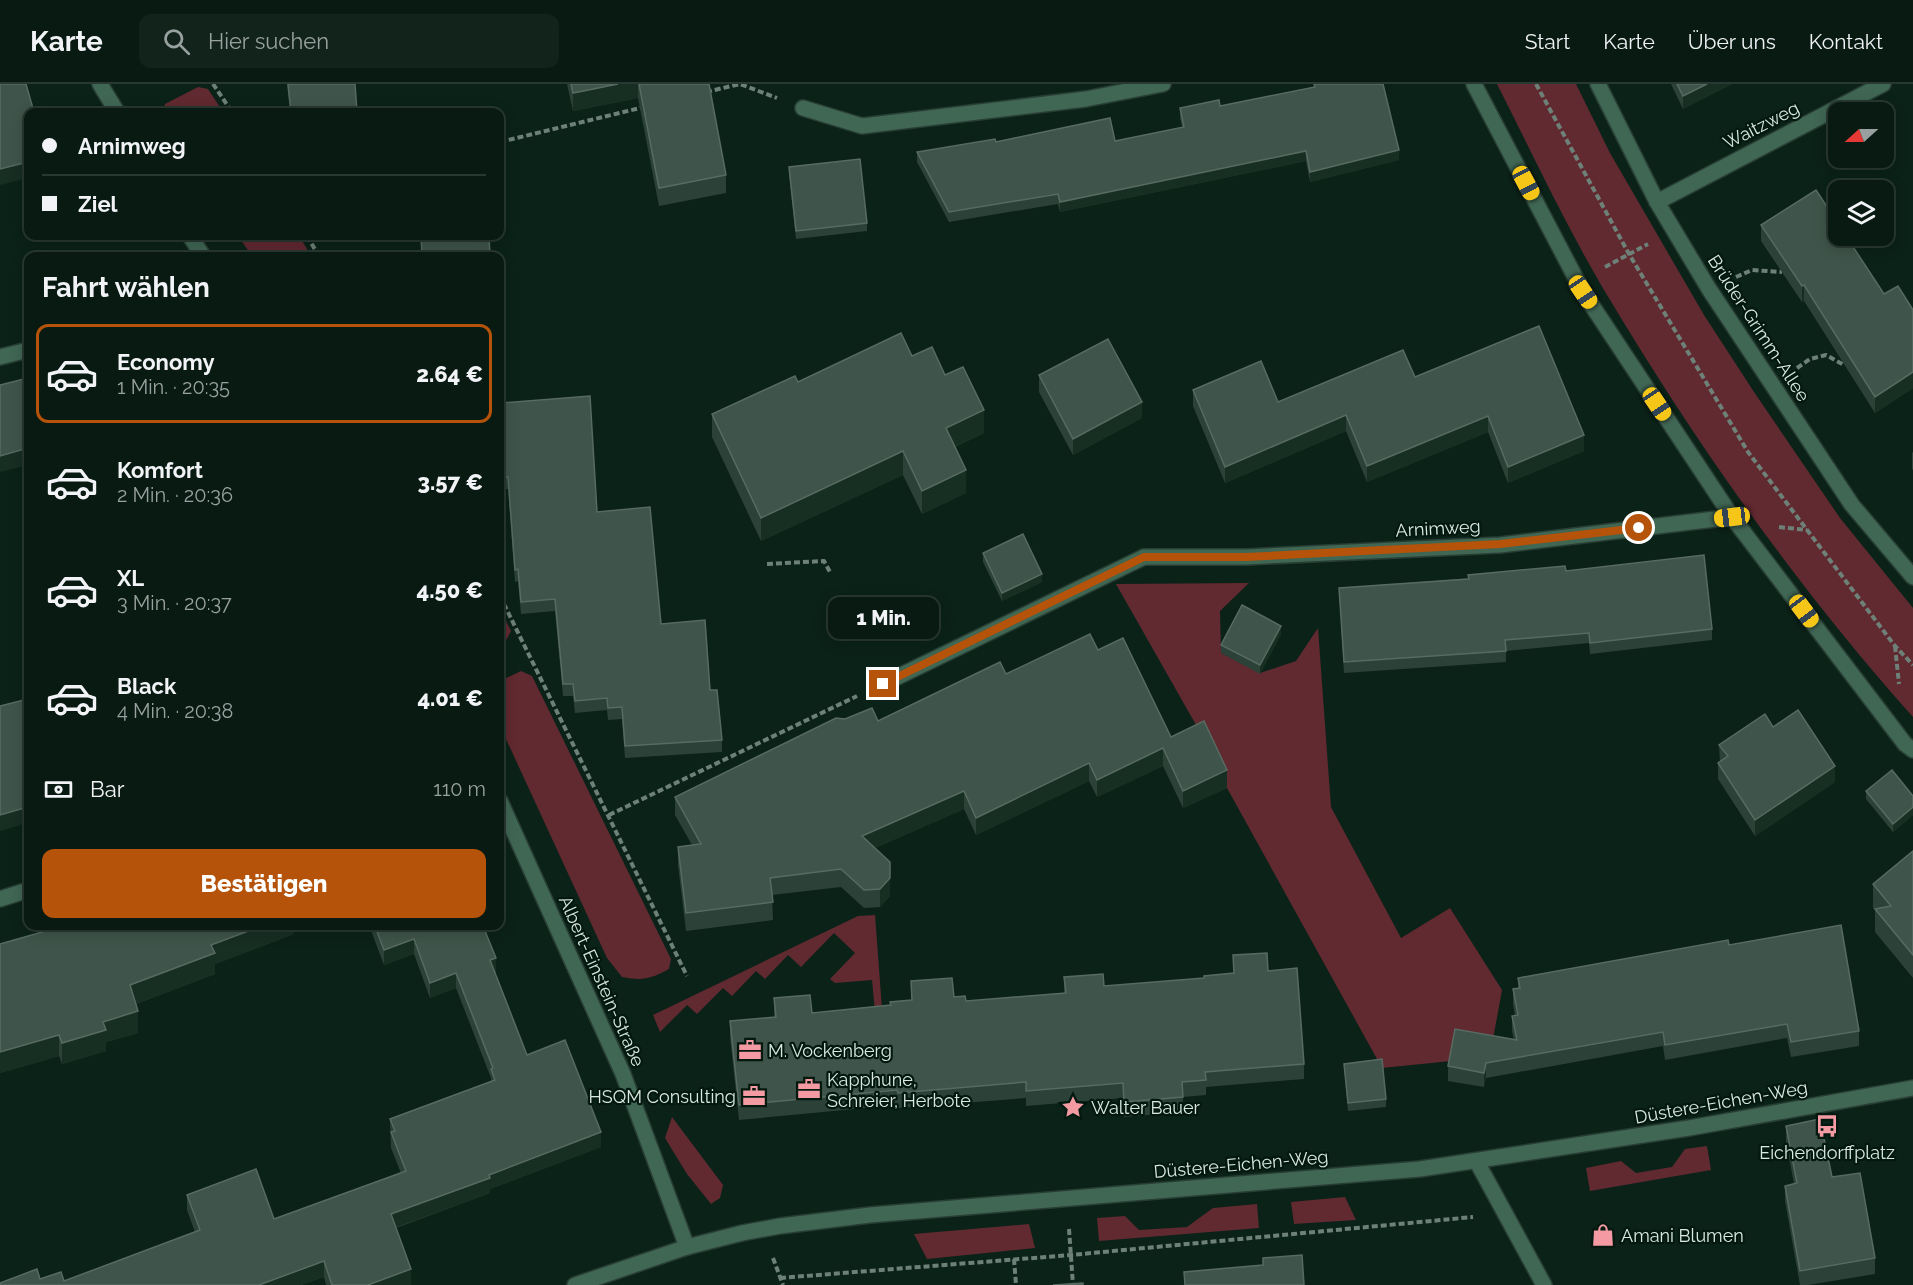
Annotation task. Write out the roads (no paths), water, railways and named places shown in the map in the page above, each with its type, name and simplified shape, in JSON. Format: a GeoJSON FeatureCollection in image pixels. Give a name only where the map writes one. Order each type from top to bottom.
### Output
{"type":"FeatureCollection","features":[{"type":"Feature","properties":{"kind":"street"},"geometry":{"type":"LineString","coordinates":[[100,84],[115,108]]}},
{"type":"Feature","properties":{"kind":"street"},"geometry":{"type":"LineString","coordinates":[[802,108],[862,126],[1086,99],[1163,84]]}},
{"type":"Feature","properties":{"kind":"street"},"geometry":{"type":"LineString","coordinates":[[1474,84],[1577,282],[1732,517],[1898,734],[1913,750]]}},
{"type":"Feature","properties":{"kind":"street","name":"Brüder-Grimm-Allee"},"geometry":{"type":"LineString","coordinates":[[1598,84],[1657,202],[1709,289],[1852,505],[1913,578]]}},
{"type":"Feature","properties":{"kind":"street","name":"Waitzweg"},"geometry":{"type":"LineString","coordinates":[[1657,202],[1883,84]]}},
{"type":"Feature","properties":{"kind":"street"},"geometry":{"type":"LineString","coordinates":[[0,357],[24,351]]}},
{"type":"Feature","properties":{"kind":"street","name":"Arnimweg"},"geometry":{"type":"LineString","coordinates":[[883,684],[1144,557],[1246,557],[1500,544],[1732,517]]}},
{"type":"Feature","properties":{"kind":"street","name":"Albert-Einstein-Straße"},"geometry":{"type":"LineString","coordinates":[[504,810],[623,1074],[687,1247]]}},
{"type":"Feature","properties":{"kind":"street"},"geometry":{"type":"LineString","coordinates":[[0,899],[24,891]]}},
{"type":"Feature","properties":{"kind":"street","name":"Düstere-Eichen-Weg"},"geometry":{"type":"LineString","coordinates":[[575,1285],[687,1247],[780,1226],[870,1215],[1420,1169],[1689,1128],[1913,1088]]}},
{"type":"Feature","properties":{"kind":"street"},"geometry":{"type":"LineString","coordinates":[[1477,1162],[1544,1285]]}},
{"type":"Feature","properties":{"kind":"place","name":"M. Vockenberg"},"geometry":{"type":"Point","coordinates":[750,1050]}},
{"type":"Feature","properties":{"kind":"place","name":"Kapphune, Schreier, Herbote"},"geometry":{"type":"Point","coordinates":[809,1089]}},
{"type":"Feature","properties":{"kind":"place","name":"HSQM Consulting"},"geometry":{"type":"Point","coordinates":[754,1096]}},
{"type":"Feature","properties":{"kind":"place","name":"Walter Bauer"},"geometry":{"type":"Point","coordinates":[1073,1107]}},
{"type":"Feature","properties":{"kind":"place","name":"Eichendorffplatz"},"geometry":{"type":"Point","coordinates":[1827,1126]}},
{"type":"Feature","properties":{"kind":"place","name":"Amani Blumen"},"geometry":{"type":"Point","coordinates":[1603,1235]}}]}
